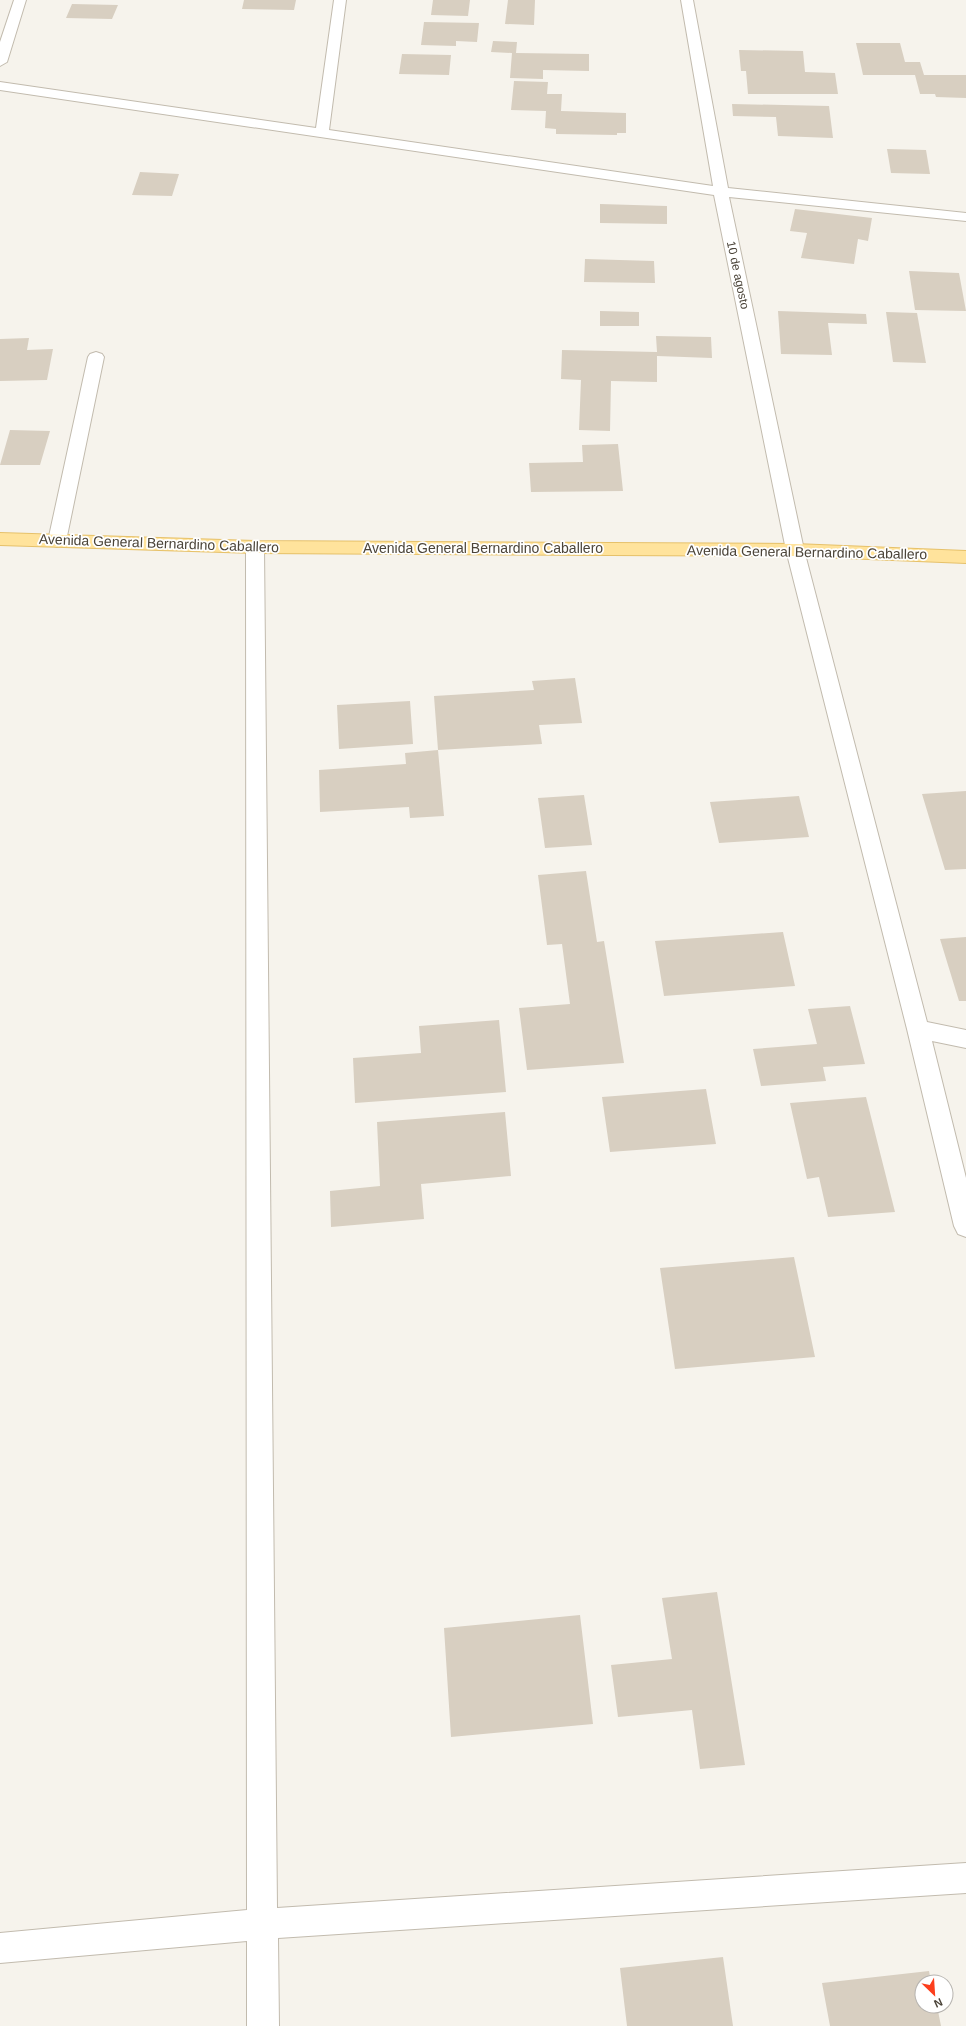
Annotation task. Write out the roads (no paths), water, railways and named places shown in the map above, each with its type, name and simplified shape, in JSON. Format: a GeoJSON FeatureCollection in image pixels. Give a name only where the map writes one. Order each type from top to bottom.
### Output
{"type":"FeatureCollection","features":[{"type":"Feature","properties":{"kind":"main road","name":"Avenida General Bernardino Caballero"},"geometry":{"type":"LineString","coordinates":[[0,539],[255,546],[795,550],[966,557]]}},
{"type":"Feature","properties":{"kind":"street"},"geometry":{"type":"LineString","coordinates":[[0,62],[20,0]]}},
{"type":"Feature","properties":{"kind":"street"},"geometry":{"type":"LineString","coordinates":[[322,133],[340,0]]}},
{"type":"Feature","properties":{"kind":"street","name":"10 de agosto"},"geometry":{"type":"LineString","coordinates":[[686,0],[721,192],[795,550],[918,1029],[966,1226]]}},
{"type":"Feature","properties":{"kind":"street"},"geometry":{"type":"LineString","coordinates":[[0,86],[721,192],[966,217]]}},
{"type":"Feature","properties":{"kind":"street"},"geometry":{"type":"LineString","coordinates":[[57,541],[96,357]]}},
{"type":"Feature","properties":{"kind":"street"},"geometry":{"type":"LineString","coordinates":[[255,546],[263,2026]]}},
{"type":"Feature","properties":{"kind":"street"},"geometry":{"type":"LineString","coordinates":[[918,1029],[966,1039]]}},
{"type":"Feature","properties":{"kind":"street"},"geometry":{"type":"LineString","coordinates":[[0,1948],[263,1924],[966,1878]]}}]}
